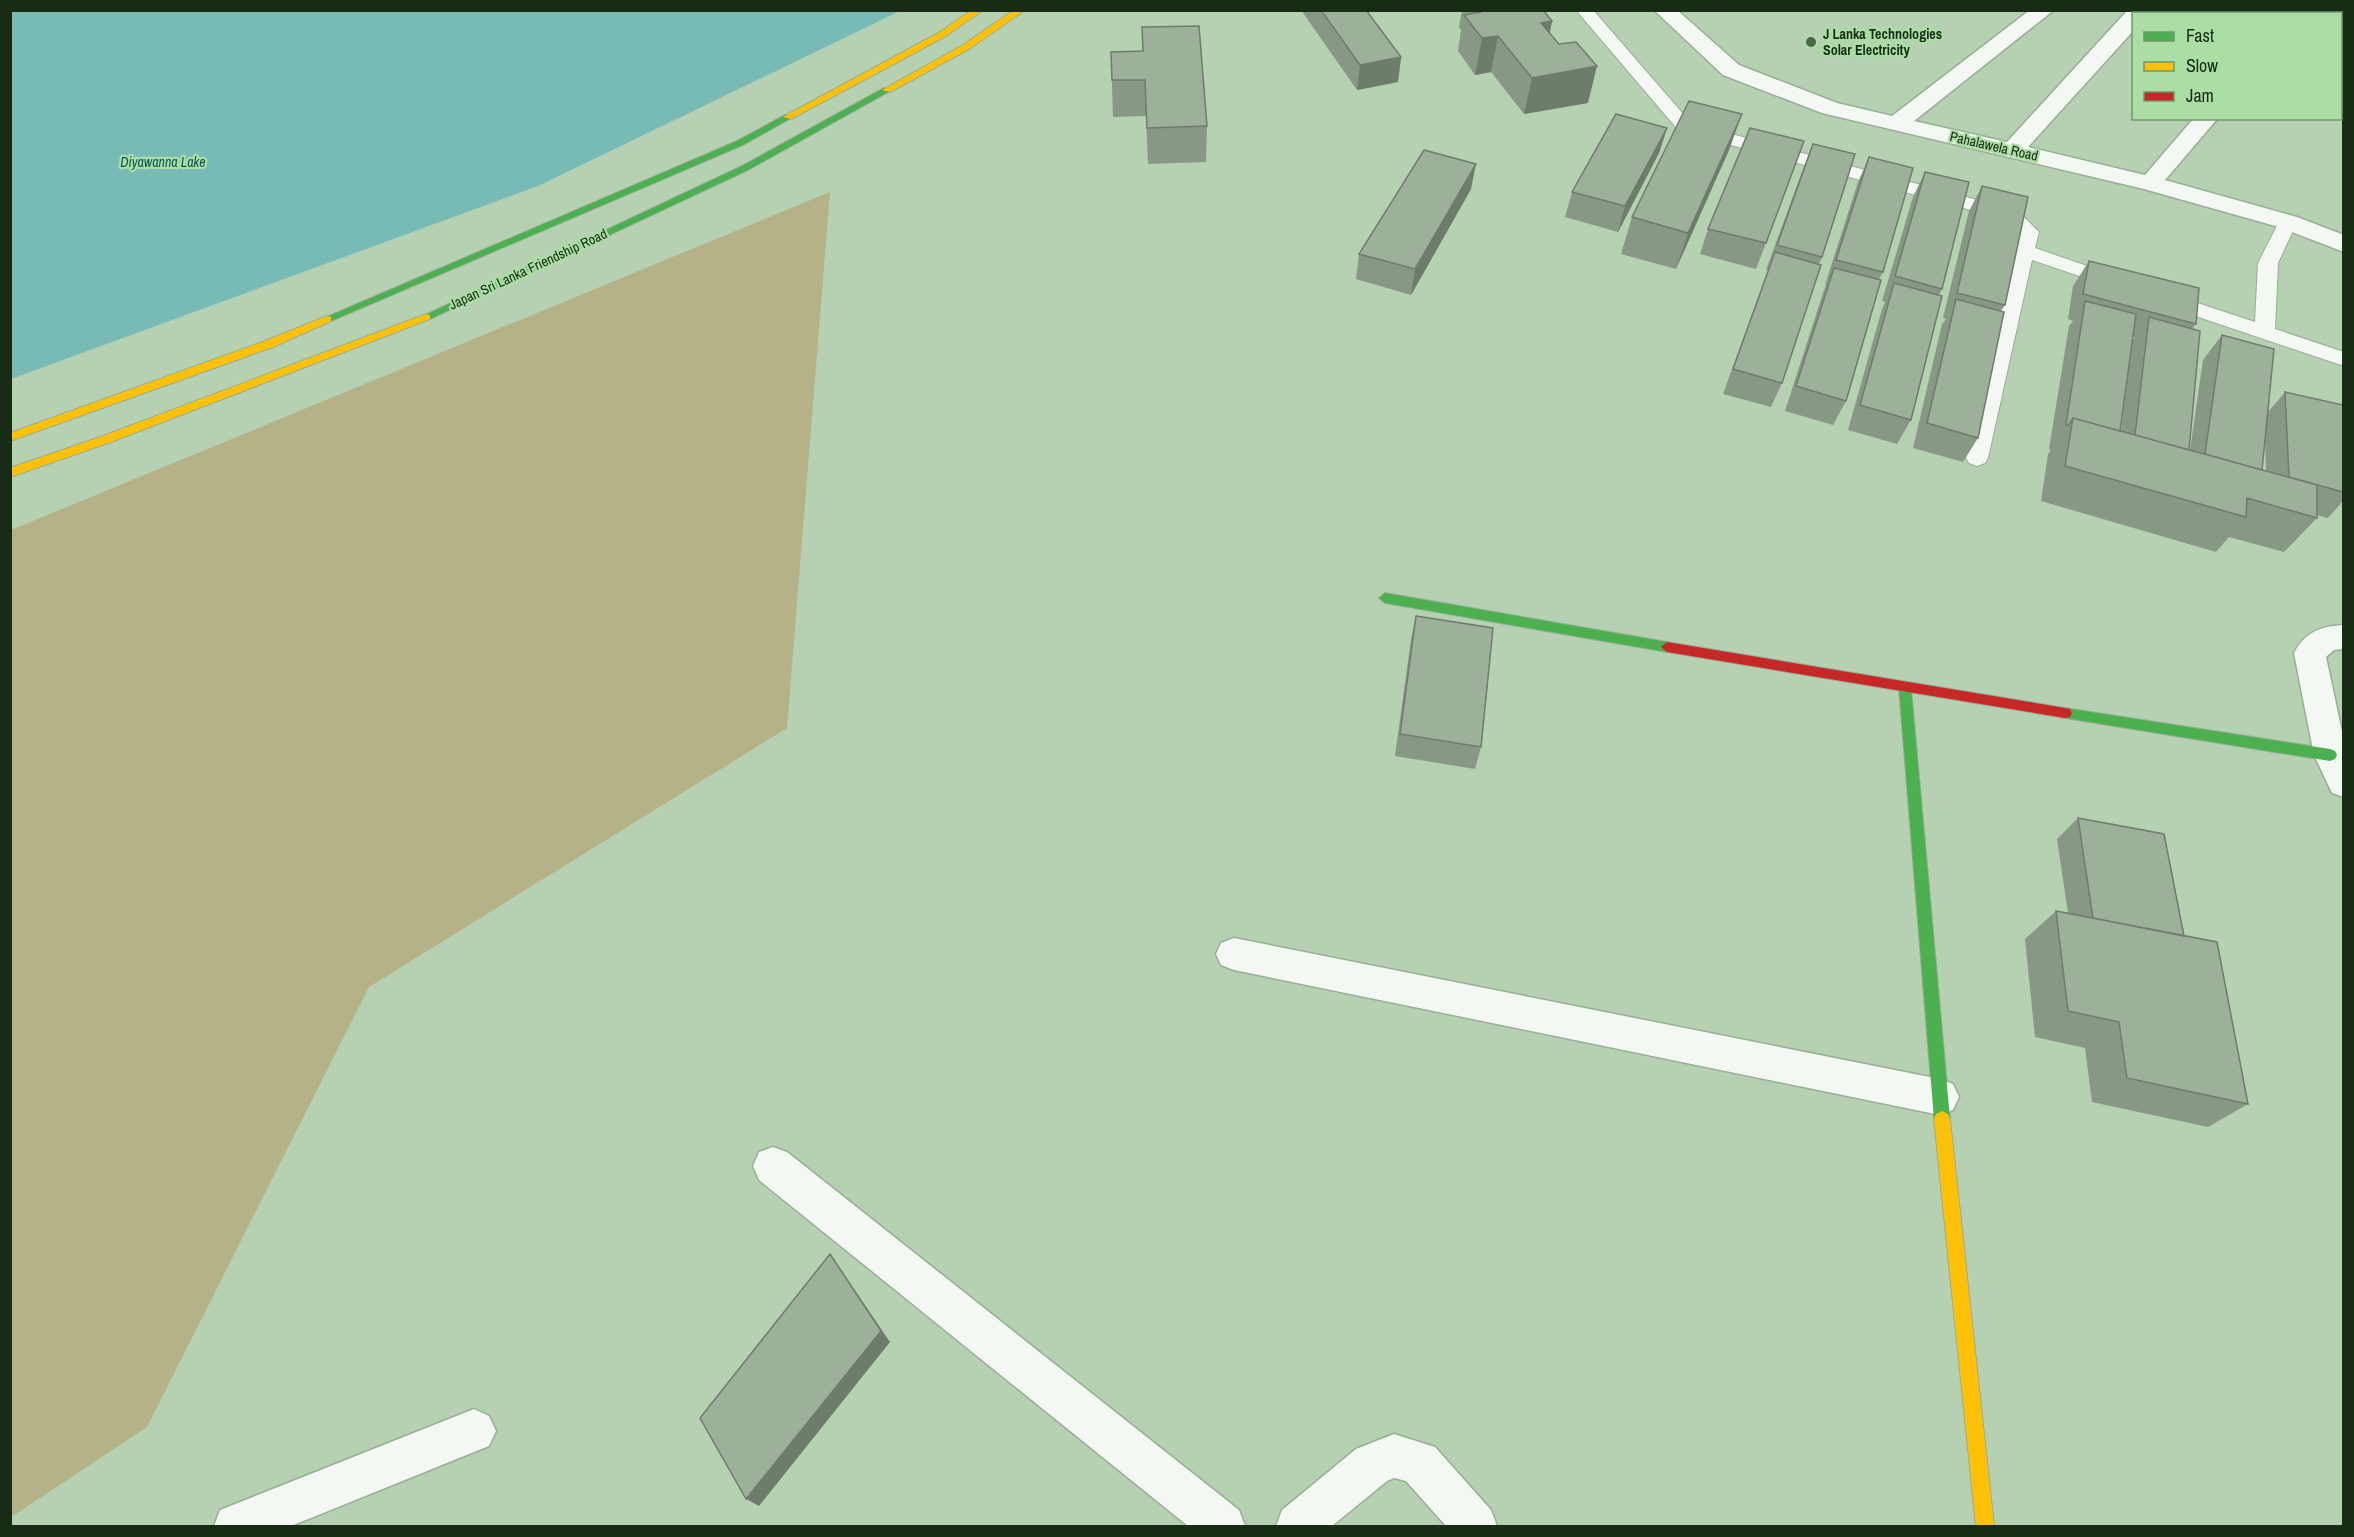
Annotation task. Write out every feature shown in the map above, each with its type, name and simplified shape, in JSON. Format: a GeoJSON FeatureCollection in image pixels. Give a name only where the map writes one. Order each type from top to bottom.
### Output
{"type":"FeatureCollection","features":[{"type":"Feature","properties":{"kind":"main road","name":"Japan Sri Lanka Friendship Road"},"geometry":{"type":"LineString","coordinates":[[10,437],[269,344],[740,142],[943,34],[979,10]]}},
{"type":"Feature","properties":{"kind":"main road","name":"Japan Sri Lanka Friendship Road"},"geometry":{"type":"LineString","coordinates":[[10,473],[107,439],[421,319],[745,168],[966,47],[1021,10]]}},
{"type":"Feature","properties":{"kind":"main road"},"geometry":{"type":"LineString","coordinates":[[1385,598],[1905,688],[2330,755]]}},
{"type":"Feature","properties":{"kind":"main road"},"geometry":{"type":"LineString","coordinates":[[1905,688],[1940,1096],[1985,1527]]}},
{"type":"Feature","properties":{"kind":"street","name":"Pahalawela Road"},"geometry":{"type":"LineString","coordinates":[[1664,10],[1731,70],[1830,108],[2150,183],[2288,222],[2343,244]]}},
{"type":"Feature","properties":{"kind":"street"},"geometry":{"type":"LineString","coordinates":[[1896,124],[2044,10]]}},
{"type":"Feature","properties":{"kind":"street"},"geometry":{"type":"LineString","coordinates":[[2012,151],[2132,18]]}},
{"type":"Feature","properties":{"kind":"street"},"geometry":{"type":"LineString","coordinates":[[2150,183],[2205,120]]}},
{"type":"Feature","properties":{"kind":"street"},"geometry":{"type":"LineString","coordinates":[[2343,637],[2326,638],[2310,653],[2330,755],[2343,783]]}},
{"type":"Feature","properties":{"kind":"street"},"geometry":{"type":"LineString","coordinates":[[1234,954],[1940,1096]]}},
{"type":"Feature","properties":{"kind":"street"},"geometry":{"type":"LineString","coordinates":[[773,1166],[1223,1527]]}},
{"type":"Feature","properties":{"kind":"street"},"geometry":{"type":"LineString","coordinates":[[236,1527],[474,1431]]}},
{"type":"Feature","properties":{"kind":"street"},"geometry":{"type":"LineString","coordinates":[[1298,1527],[1372,1465],[1394,1456],[1419,1463],[1475,1527]]}},
{"type":"Feature","properties":{"kind":"lane"},"geometry":{"type":"LineString","coordinates":[[1584,10],[1685,127],[2011,215],[2029,232],[1977,458]]}},
{"type":"Feature","properties":{"kind":"lane"},"geometry":{"type":"LineString","coordinates":[[2265,333],[2268,262],[2288,222]]}},
{"type":"Feature","properties":{"kind":"lane"},"geometry":{"type":"LineString","coordinates":[[2025,251],[2343,359]]}},
{"type":"Feature","properties":{"kind":"shaded area"},"geometry":{"type":"Polygon","coordinates":[[[830,192],[787,728],[369,987],[147,1427],[11,1517],[11,530],[830,192]]]}},
{"type":"Feature","properties":{"kind":"water","name":"Diyawanna Lake"},"geometry":{"type":"Polygon","coordinates":[[[11,10],[900,11],[538,186],[11,379],[11,10]]]}},
{"type":"Feature","properties":{"kind":"building"},"geometry":{"type":"Polygon","coordinates":[[[1321,10],[1366,10],[1401,57],[1360,65],[1321,10]]]}},
{"type":"Feature","properties":{"kind":"building"},"geometry":{"type":"Polygon","coordinates":[[[1480,10],[1543,10],[1552,21],[1541,23],[1559,44],[1576,42],[1597,66],[1532,78],[1498,36],[1482,38],[1464,15],[1481,12],[1480,10]]]}},
{"type":"Feature","properties":{"kind":"building"},"geometry":{"type":"Polygon","coordinates":[[[1199,26],[1207,126],[1147,128],[1145,80],[1112,80],[1111,52],[1143,51],[1142,27],[1199,26]]]}},
{"type":"Feature","properties":{"kind":"building"},"geometry":{"type":"Polygon","coordinates":[[[1689,101],[1742,114],[1688,233],[1632,217],[1689,101]]]}},
{"type":"Feature","properties":{"kind":"building"},"geometry":{"type":"Polygon","coordinates":[[[1616,114],[1667,128],[1625,206],[1572,192],[1616,114]]]}},
{"type":"Feature","properties":{"kind":"building"},"geometry":{"type":"Polygon","coordinates":[[[1750,128],[1804,141],[1766,243],[1708,229],[1750,128]]]}},
{"type":"Feature","properties":{"kind":"building"},"geometry":{"type":"Polygon","coordinates":[[[1813,144],[1855,154],[1822,257],[1777,245],[1813,144]]]}},
{"type":"Feature","properties":{"kind":"building"},"geometry":{"type":"Polygon","coordinates":[[[1424,150],[1476,164],[1415,269],[1359,254],[1424,150]]]}},
{"type":"Feature","properties":{"kind":"building"},"geometry":{"type":"Polygon","coordinates":[[[1869,157],[1913,168],[1883,272],[1836,260],[1869,157]]]}},
{"type":"Feature","properties":{"kind":"building"},"geometry":{"type":"Polygon","coordinates":[[[1925,172],[1969,182],[1942,289],[1895,276],[1925,172]]]}},
{"type":"Feature","properties":{"kind":"building"},"geometry":{"type":"Polygon","coordinates":[[[1982,186],[2028,197],[2005,305],[1957,293],[1982,186]]]}},
{"type":"Feature","properties":{"kind":"building"},"geometry":{"type":"Polygon","coordinates":[[[1775,252],[1821,265],[1782,383],[1733,369],[1775,252]]]}},
{"type":"Feature","properties":{"kind":"building"},"geometry":{"type":"Polygon","coordinates":[[[2089,261],[2199,288],[2196,324],[2083,294],[2089,261]]]}},
{"type":"Feature","properties":{"kind":"building"},"geometry":{"type":"Polygon","coordinates":[[[1834,268],[1881,280],[1846,401],[1796,386],[1834,268]]]}},
{"type":"Feature","properties":{"kind":"building"},"geometry":{"type":"Polygon","coordinates":[[[1894,283],[1942,296],[1911,420],[1860,405],[1894,283]]]}},
{"type":"Feature","properties":{"kind":"building"},"geometry":{"type":"Polygon","coordinates":[[[1956,299],[2004,312],[1978,438],[1927,423],[1956,299]]]}},
{"type":"Feature","properties":{"kind":"building"},"geometry":{"type":"Polygon","coordinates":[[[2085,301],[2136,314],[2120,431],[2073,418],[2068,426],[2066,425],[2085,301]]]}},
{"type":"Feature","properties":{"kind":"building"},"geometry":{"type":"Polygon","coordinates":[[[2149,317],[2200,331],[2189,450],[2135,435],[2149,317]]]}},
{"type":"Feature","properties":{"kind":"building"},"geometry":{"type":"Polygon","coordinates":[[[2222,335],[2274,349],[2262,470],[2205,454],[2222,335]]]}},
{"type":"Feature","properties":{"kind":"building"},"geometry":{"type":"Polygon","coordinates":[[[2285,392],[2343,405],[2343,492],[2289,477],[2285,392]]]}},
{"type":"Feature","properties":{"kind":"building"},"geometry":{"type":"Polygon","coordinates":[[[2073,418],[2317,485],[2317,518],[2247,498],[2246,517],[2065,466],[2073,418]]]}},
{"type":"Feature","properties":{"kind":"building"},"geometry":{"type":"Polygon","coordinates":[[[1416,616],[1493,628],[1481,747],[1400,734],[1416,616]]]}},
{"type":"Feature","properties":{"kind":"building"},"geometry":{"type":"Polygon","coordinates":[[[2078,818],[2164,834],[2184,936],[2093,918],[2078,818]]]}},
{"type":"Feature","properties":{"kind":"building"},"geometry":{"type":"Polygon","coordinates":[[[2056,911],[2217,942],[2248,1104],[2127,1078],[2119,1022],[2068,1011],[2056,911]]]}},
{"type":"Feature","properties":{"kind":"building"},"geometry":{"type":"Polygon","coordinates":[[[830,1254],[881,1331],[746,1499],[700,1418],[830,1254]]]}},
{"type":"Feature","properties":{"kind":"traffic: fast"},"geometry":{"type":"LineString","coordinates":[[426,317],[745,168],[887,90]]}},
{"type":"Feature","properties":{"kind":"traffic: fast"},"geometry":{"type":"LineString","coordinates":[[327,319],[740,143],[788,117]]}},
{"type":"Feature","properties":{"kind":"traffic: fast"},"geometry":{"type":"LineString","coordinates":[[1385,598],[1667,647]]}},
{"type":"Feature","properties":{"kind":"traffic: fast"},"geometry":{"type":"LineString","coordinates":[[1905,688],[1942,1119]]}},
{"type":"Feature","properties":{"kind":"traffic: fast"},"geometry":{"type":"LineString","coordinates":[[2065,713],[2330,755]]}},
{"type":"Feature","properties":{"kind":"traffic: slow"},"geometry":{"type":"LineString","coordinates":[[788,117],[943,34],[979,10]]}},
{"type":"Feature","properties":{"kind":"traffic: slow"},"geometry":{"type":"LineString","coordinates":[[887,90],[966,47],[1021,10]]}},
{"type":"Feature","properties":{"kind":"traffic: slow"},"geometry":{"type":"LineString","coordinates":[[10,473],[107,439],[426,317]]}},
{"type":"Feature","properties":{"kind":"traffic: slow"},"geometry":{"type":"LineString","coordinates":[[10,437],[269,344],[327,319]]}},
{"type":"Feature","properties":{"kind":"traffic: slow"},"geometry":{"type":"LineString","coordinates":[[1942,1119],[1985,1526]]}},
{"type":"Feature","properties":{"kind":"traffic: jam"},"geometry":{"type":"LineString","coordinates":[[1667,647],[2065,713]]}},
{"type":"Feature","properties":{"kind":"place","name":"J Lanka Technologies Solar Electricity"},"geometry":{"type":"Point","coordinates":[1811,42]}}]}
